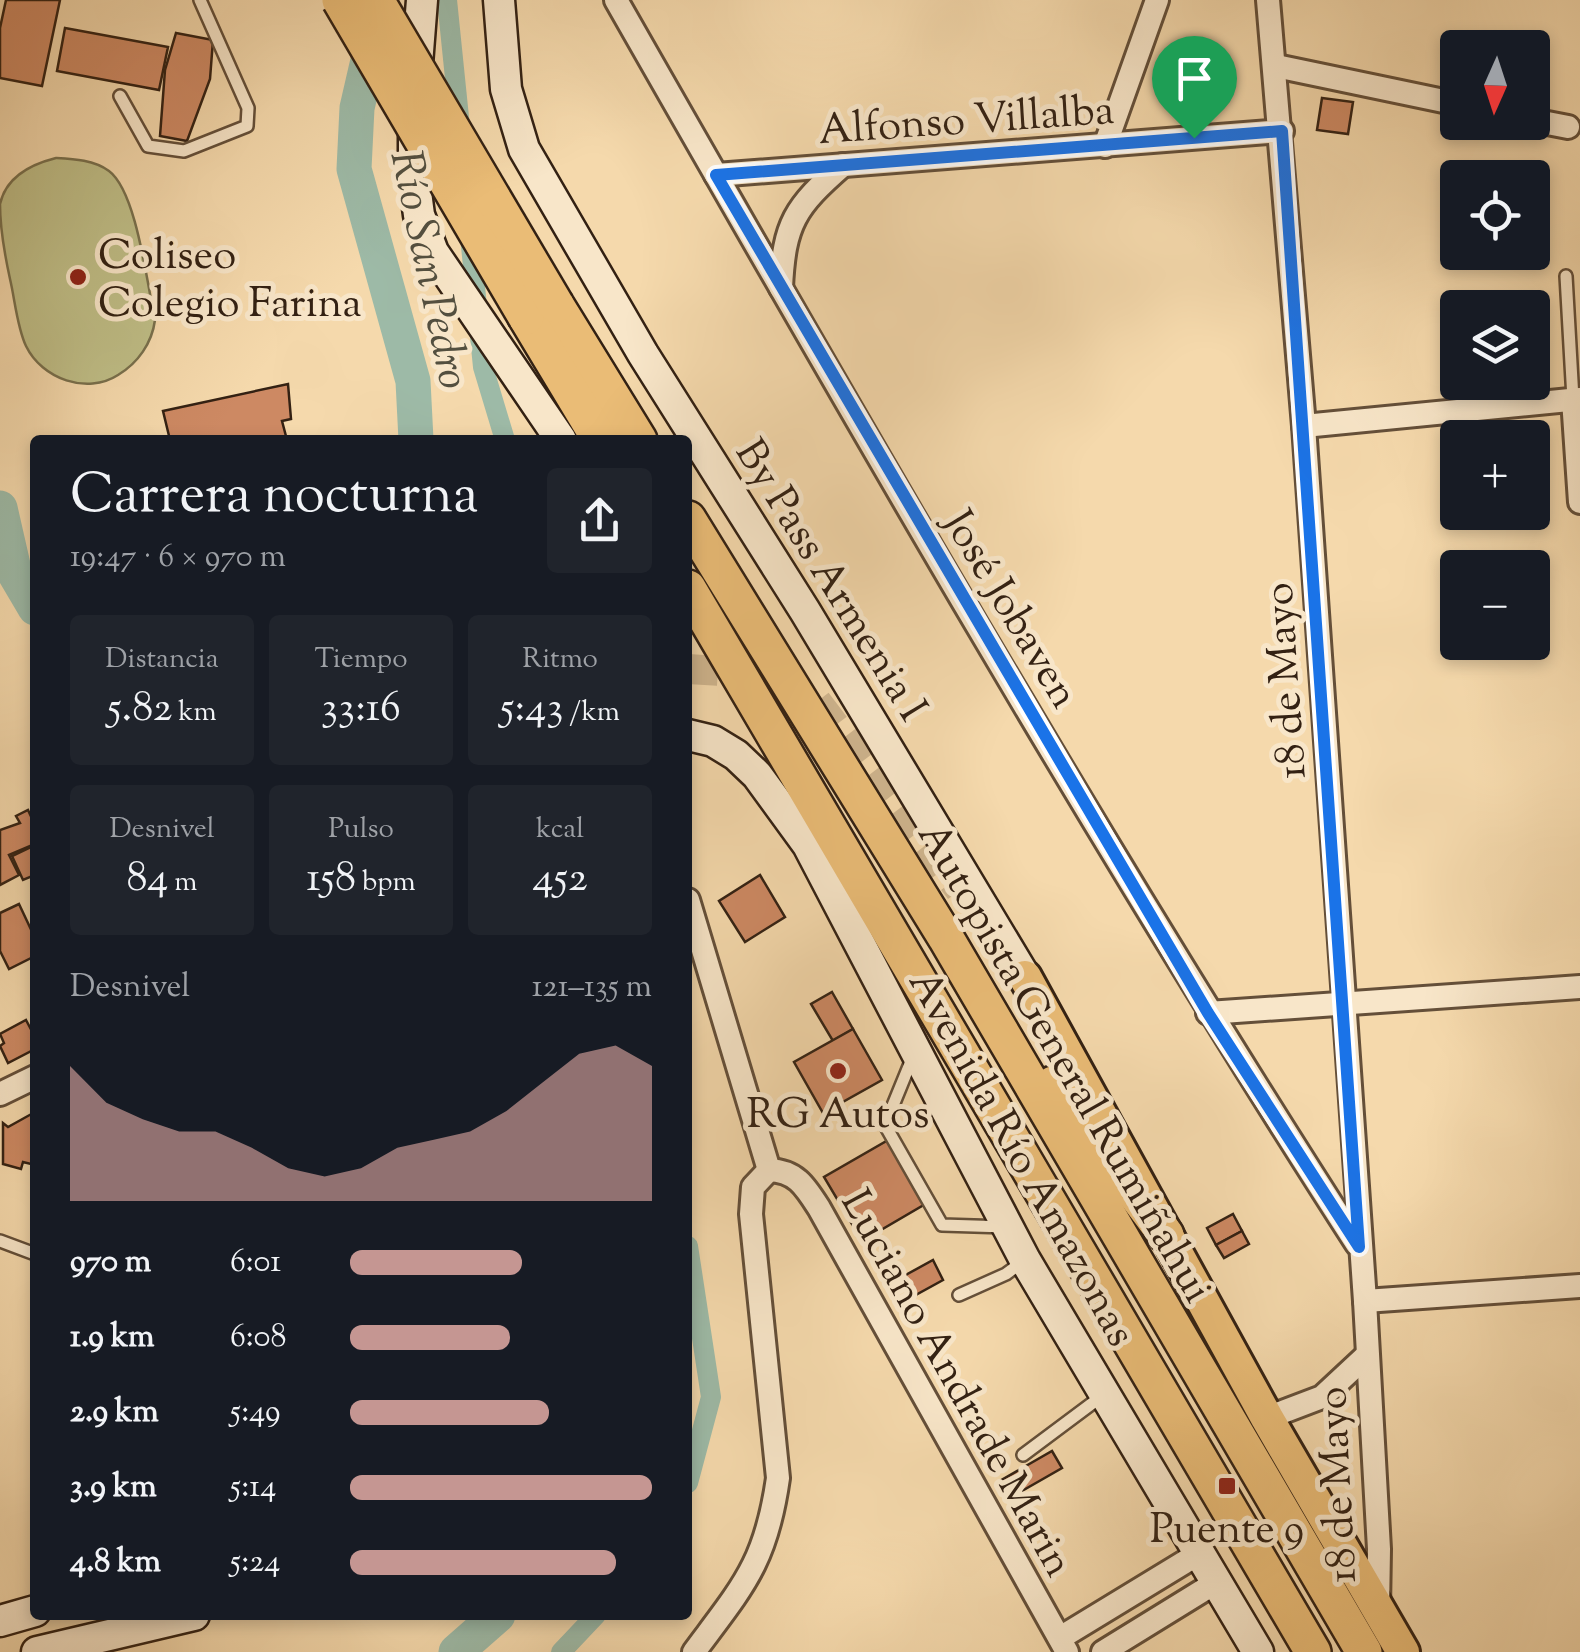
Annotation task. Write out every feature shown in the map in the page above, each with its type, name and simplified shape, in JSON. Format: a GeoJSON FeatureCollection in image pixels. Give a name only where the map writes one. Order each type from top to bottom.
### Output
{"type":"FeatureCollection","features":[{"type":"Feature","properties":{"kind":"highway"},"geometry":{"type":"LineString","coordinates":[[340,0],[541,311],[635,435]]}},
{"type":"Feature","properties":{"kind":"highway"},"geometry":{"type":"LineString","coordinates":[[376,0],[541,311],[598,435]]}},
{"type":"Feature","properties":{"kind":"highway","name":"Autopista General Rumiñahui"},"geometry":{"type":"LineString","coordinates":[[692,525],[946,938],[1364,1652]]}},
{"type":"Feature","properties":{"kind":"highway","name":"Autopista General Rumiñahui"},"geometry":{"type":"LineString","coordinates":[[692,599],[1313,1652]]}},
{"type":"Feature","properties":{"kind":"highway"},"geometry":{"type":"LineString","coordinates":[[946,938],[1166,1235]]}},
{"type":"Feature","properties":{"kind":"main road"},"geometry":{"type":"LineString","coordinates":[[422,0],[414,103],[414,177],[419,215],[433,252],[558,435]]}},
{"type":"Feature","properties":{"kind":"main road","name":"By Pass Armenia I"},"geometry":{"type":"LineString","coordinates":[[499,0],[506,89],[512,118],[533,166],[1017,967]]}},
{"type":"Feature","properties":{"kind":"main road","name":"Avenida Río Amazonas"},"geometry":{"type":"LineString","coordinates":[[692,736],[713,741],[736,754],[757,775],[808,845],[1024,1260],[1258,1652]]}},
{"type":"Feature","properties":{"kind":"main road"},"geometry":{"type":"LineString","coordinates":[[1017,967],[1267,1418],[1403,1652]]}},
{"type":"Feature","properties":{"kind":"main road"},"geometry":{"type":"LineString","coordinates":[[0,1622],[30,1613]]}},
{"type":"Feature","properties":{"kind":"main road"},"geometry":{"type":"LineString","coordinates":[[37,1652],[173,1620]]}},
{"type":"Feature","properties":{"kind":"street","name":"José Jobaven"},"geometry":{"type":"LineString","coordinates":[[616,0],[1208,1013],[1359,1247]]}},
{"type":"Feature","properties":{"kind":"street"},"geometry":{"type":"LineString","coordinates":[[1105,146],[1158,0]]}},
{"type":"Feature","properties":{"kind":"street","name":"18 de Mayo"},"geometry":{"type":"LineString","coordinates":[[1268,0],[1304,426],[1364,1301],[1379,1549],[1378,1609]]}},
{"type":"Feature","properties":{"kind":"street"},"geometry":{"type":"LineString","coordinates":[[1276,66],[1440,100]]}},
{"type":"Feature","properties":{"kind":"street"},"geometry":{"type":"LineString","coordinates":[[1550,124],[1568,127]]}},
{"type":"Feature","properties":{"kind":"street","name":"Alfonso Villalba"},"geometry":{"type":"LineString","coordinates":[[716,175],[1282,131]]}},
{"type":"Feature","properties":{"kind":"street"},"geometry":{"type":"LineString","coordinates":[[781,288],[783,243],[794,212],[843,165]]}},
{"type":"Feature","properties":{"kind":"street"},"geometry":{"type":"LineString","coordinates":[[1304,426],[1576,399],[1580,502]]}},
{"type":"Feature","properties":{"kind":"street"},"geometry":{"type":"LineString","coordinates":[[692,913],[769,1170],[753,1186],[752,1214],[778,1478],[772,1516],[758,1561],[694,1652]]}},
{"type":"Feature","properties":{"kind":"street"},"geometry":{"type":"LineString","coordinates":[[1208,1013],[1580,987]]}},
{"type":"Feature","properties":{"kind":"street"},"geometry":{"type":"LineString","coordinates":[[0,1094],[30,1079]]}},
{"type":"Feature","properties":{"kind":"street","name":"Luciano Andrade Marin"},"geometry":{"type":"LineString","coordinates":[[769,1170],[786,1170],[795,1176],[819,1208],[1064,1645]]}},
{"type":"Feature","properties":{"kind":"street"},"geometry":{"type":"LineString","coordinates":[[1364,1301],[1580,1286]]}},
{"type":"Feature","properties":{"kind":"street","name":"18 de Mayo"},"geometry":{"type":"LineString","coordinates":[[1267,1418],[1322,1397],[1365,1357]]}},
{"type":"Feature","properties":{"kind":"street"},"geometry":{"type":"LineString","coordinates":[[1064,1645],[1198,1554]]}},
{"type":"Feature","properties":{"kind":"street"},"geometry":{"type":"LineString","coordinates":[[1104,1652],[1215,1584]]}},
{"type":"Feature","properties":{"kind":"lane"},"geometry":{"type":"LineString","coordinates":[[120,96],[148,146],[184,151],[247,126],[248,108],[200,0]]}},
{"type":"Feature","properties":{"kind":"lane"},"geometry":{"type":"LineString","coordinates":[[1566,276],[1576,399]]}},
{"type":"Feature","properties":{"kind":"lane"},"geometry":{"type":"LineString","coordinates":[[916,1050],[885,1125],[942,1225],[1007,1227]]}},
{"type":"Feature","properties":{"kind":"lane"},"geometry":{"type":"LineString","coordinates":[[0,1241],[30,1252]]}},
{"type":"Feature","properties":{"kind":"lane"},"geometry":{"type":"LineString","coordinates":[[959,1294],[1006,1274],[1024,1260]]}},
{"type":"Feature","properties":{"kind":"lane"},"geometry":{"type":"LineString","coordinates":[[1023,1455],[1106,1394]]}},
{"type":"Feature","properties":{"kind":"shaded area","name":"Coliseo Colegio Farina"},"geometry":{"type":"Polygon","coordinates":[[[56,158],[97,164],[119,182],[134,218],[155,320],[143,352],[132,365],[93,384],[54,375],[33,358],[20,330],[5,251],[0,213],[3,195],[21,173],[56,158]]]}},
{"type":"Feature","properties":{"kind":"building"},"geometry":{"type":"Polygon","coordinates":[[[6,0],[60,0],[42,86],[0,78],[0,28],[6,0]]]}},
{"type":"Feature","properties":{"kind":"building"},"geometry":{"type":"Polygon","coordinates":[[[65,28],[168,47],[159,90],[57,71],[65,28]]]}},
{"type":"Feature","properties":{"kind":"building"},"geometry":{"type":"Polygon","coordinates":[[[176,33],[213,40],[210,79],[187,141],[160,136],[165,70],[176,33]]]}},
{"type":"Feature","properties":{"kind":"building"},"geometry":{"type":"Polygon","coordinates":[[[1322,98],[1353,102],[1348,134],[1317,130],[1322,98]]]}},
{"type":"Feature","properties":{"kind":"building"},"geometry":{"type":"Polygon","coordinates":[[[288,384],[291,419],[282,421],[286,435],[169,435],[163,411],[288,384]]]}},
{"type":"Feature","properties":{"kind":"building"},"geometry":{"type":"Polygon","coordinates":[[[28,810],[30,814],[30,846],[9,855],[19,875],[0,885],[0,830],[20,823],[16,816],[28,810]]]}},
{"type":"Feature","properties":{"kind":"building"},"geometry":{"type":"Polygon","coordinates":[[[30,847],[30,877],[23,880],[12,856],[30,847]]]}},
{"type":"Feature","properties":{"kind":"building"},"geometry":{"type":"Polygon","coordinates":[[[760,875],[785,917],[745,942],[719,901],[760,875]]]}},
{"type":"Feature","properties":{"kind":"building"},"geometry":{"type":"Polygon","coordinates":[[[19,904],[30,927],[30,958],[9,969],[0,951],[0,913],[19,904]]]}},
{"type":"Feature","properties":{"kind":"building"},"geometry":{"type":"Polygon","coordinates":[[[832,992],[853,1029],[833,1041],[811,1004],[832,992]]]}},
{"type":"Feature","properties":{"kind":"building"},"geometry":{"type":"Polygon","coordinates":[[[26,1020],[30,1028],[30,1052],[8,1063],[0,1046],[4,1043],[0,1034],[26,1020]]]}},
{"type":"Feature","properties":{"kind":"building","name":"RG Autos"},"geometry":{"type":"Polygon","coordinates":[[[853,1029],[882,1080],[823,1113],[794,1062],[853,1029]]]}},
{"type":"Feature","properties":{"kind":"building"},"geometry":{"type":"Polygon","coordinates":[[[30,1115],[30,1164],[23,1162],[21,1169],[3,1164],[3,1123],[8,1127],[30,1115]]]}},
{"type":"Feature","properties":{"kind":"building"},"geometry":{"type":"Polygon","coordinates":[[[890,1139],[927,1203],[862,1241],[824,1177],[890,1139]]]}},
{"type":"Feature","properties":{"kind":"building"},"geometry":{"type":"Polygon","coordinates":[[[1233,1214],[1242,1231],[1216,1245],[1207,1228],[1233,1214]]]}},
{"type":"Feature","properties":{"kind":"building"},"geometry":{"type":"Polygon","coordinates":[[[1242,1231],[1249,1244],[1224,1258],[1216,1245],[1242,1231]]]}},
{"type":"Feature","properties":{"kind":"building"},"geometry":{"type":"Polygon","coordinates":[[[933,1260],[943,1280],[912,1297],[902,1277],[933,1260]]]}},
{"type":"Feature","properties":{"kind":"building"},"geometry":{"type":"Polygon","coordinates":[[[1052,1451],[1062,1468],[1008,1499],[998,1482],[1052,1451]]]}},
{"type":"Feature","properties":{"kind":"waterway"},"geometry":{"type":"LineString","coordinates":[[447,0],[460,127]]}},
{"type":"Feature","properties":{"kind":"waterway","name":"Río San Pedro"},"geometry":{"type":"LineString","coordinates":[[375,30],[357,108],[354,169],[413,381],[416,435]]}},
{"type":"Feature","properties":{"kind":"waterway"},"geometry":{"type":"LineString","coordinates":[[470,236],[483,367],[503,435]]}},
{"type":"Feature","properties":{"kind":"waterway"},"geometry":{"type":"LineString","coordinates":[[0,508],[15,574],[30,600]]}},
{"type":"Feature","properties":{"kind":"waterway"},"geometry":{"type":"LineString","coordinates":[[692,1272],[711,1397],[692,1468]]}},
{"type":"Feature","properties":{"kind":"waterway","name":"Río San Pedro"},"geometry":{"type":"LineString","coordinates":[[456,1652],[492,1620]]}},
{"type":"Feature","properties":{"kind":"waterway"},"geometry":{"type":"LineString","coordinates":[[561,1652],[591,1620]]}},
{"type":"Feature","properties":{"kind":"tunnel"},"geometry":{"type":"LineString","coordinates":[[692,669],[751,673],[816,701],[960,890]]}},
{"type":"Feature","properties":{"kind":"place","name":"Coliseo Colegio Farina"},"geometry":{"type":"Point","coordinates":[78,277]}},
{"type":"Feature","properties":{"kind":"place","name":"RG Autos"},"geometry":{"type":"Point","coordinates":[838,1071]}},
{"type":"Feature","properties":{"kind":"place","name":"Puente 9"},"geometry":{"type":"Point","coordinates":[1227,1486]}},
{"type":"Feature","properties":{"kind":"route"},"geometry":{"type":"LineString","coordinates":[[1282,131],[1359,1247],[1208,1013],[716,175],[1194,138],[1282,131]]}}]}
